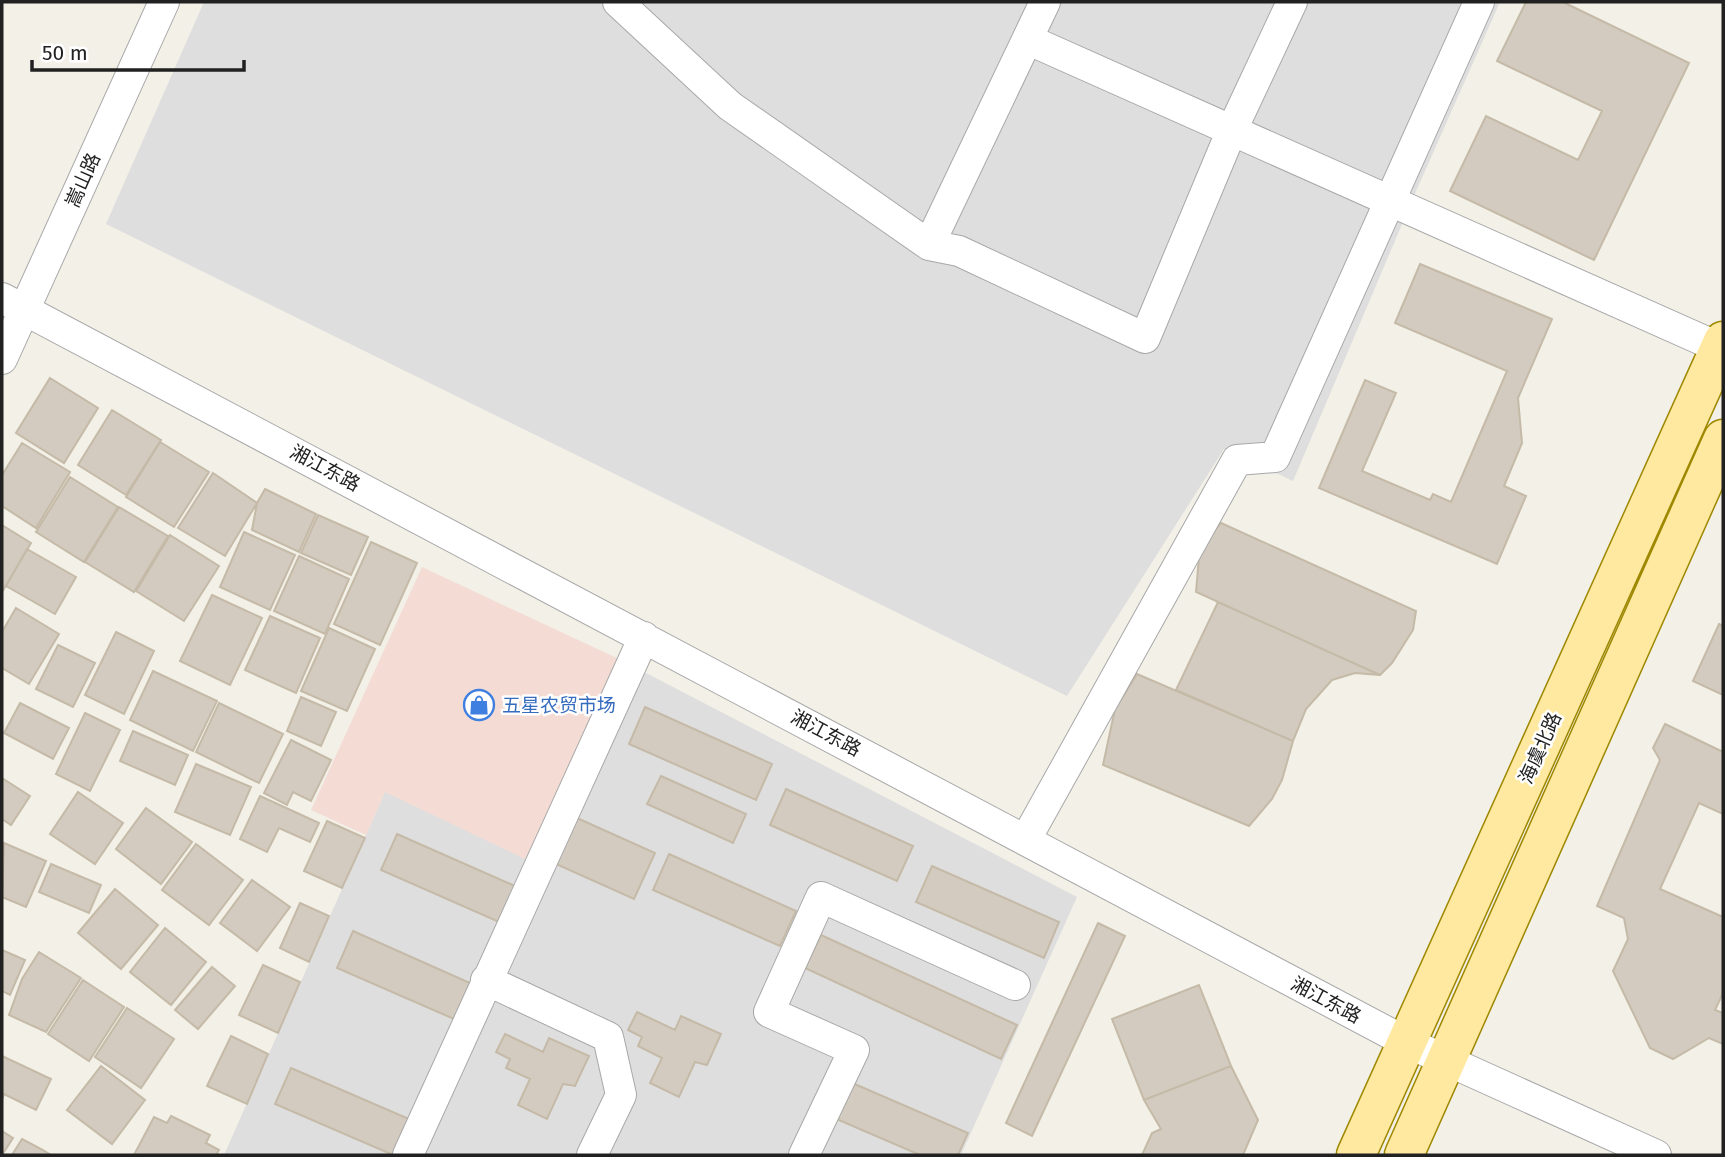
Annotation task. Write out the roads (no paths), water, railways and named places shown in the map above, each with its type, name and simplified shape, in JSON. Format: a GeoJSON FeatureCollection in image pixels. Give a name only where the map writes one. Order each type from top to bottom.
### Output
{"type":"FeatureCollection","features":[{"type":"Feature","properties":{"kind":"main road","name":"海虞北路"},"geometry":{"type":"LineString","coordinates":[[1356,1155],[1722,344]]}},
{"type":"Feature","properties":{"kind":"main road"},"geometry":{"type":"LineString","coordinates":[[1404,1155],[1723,439]]}},
{"type":"Feature","properties":{"kind":"street","name":"嵩山路"},"geometry":{"type":"LineString","coordinates":[[2,359],[13,304],[164,2]]}},
{"type":"Feature","properties":{"kind":"street"},"geometry":{"type":"LineString","coordinates":[[618,2],[730,106],[929,244],[959,251],[1145,338],[1231,132],[1292,2]]}},
{"type":"Feature","properties":{"kind":"street"},"geometry":{"type":"LineString","coordinates":[[929,244],[1045,2]]}},
{"type":"Feature","properties":{"kind":"street"},"geometry":{"type":"LineString","coordinates":[[1026,839],[1237,460],[1275,457],[1387,201],[1479,2]]}},
{"type":"Feature","properties":{"kind":"street"},"geometry":{"type":"LineString","coordinates":[[1028,40],[1387,201],[1722,344]]}},
{"type":"Feature","properties":{"kind":"street","name":"湘江东路"},"geometry":{"type":"LineString","coordinates":[[13,304],[1446,1063],[1656,1155]]}},
{"type":"Feature","properties":{"kind":"street"},"geometry":{"type":"LineString","coordinates":[[408,1155],[644,637]]}},
{"type":"Feature","properties":{"kind":"street"},"geometry":{"type":"LineString","coordinates":[[804,1155],[854,1050],[769,1012],[821,897],[1015,985]]}},
{"type":"Feature","properties":{"kind":"street"},"geometry":{"type":"LineString","coordinates":[[486,979],[608,1037],[621,1095],[592,1155]]}},
{"type":"Feature","properties":{"kind":"place","name":"五星农贸市场"},"geometry":{"type":"Point","coordinates":[479,705]}}]}
